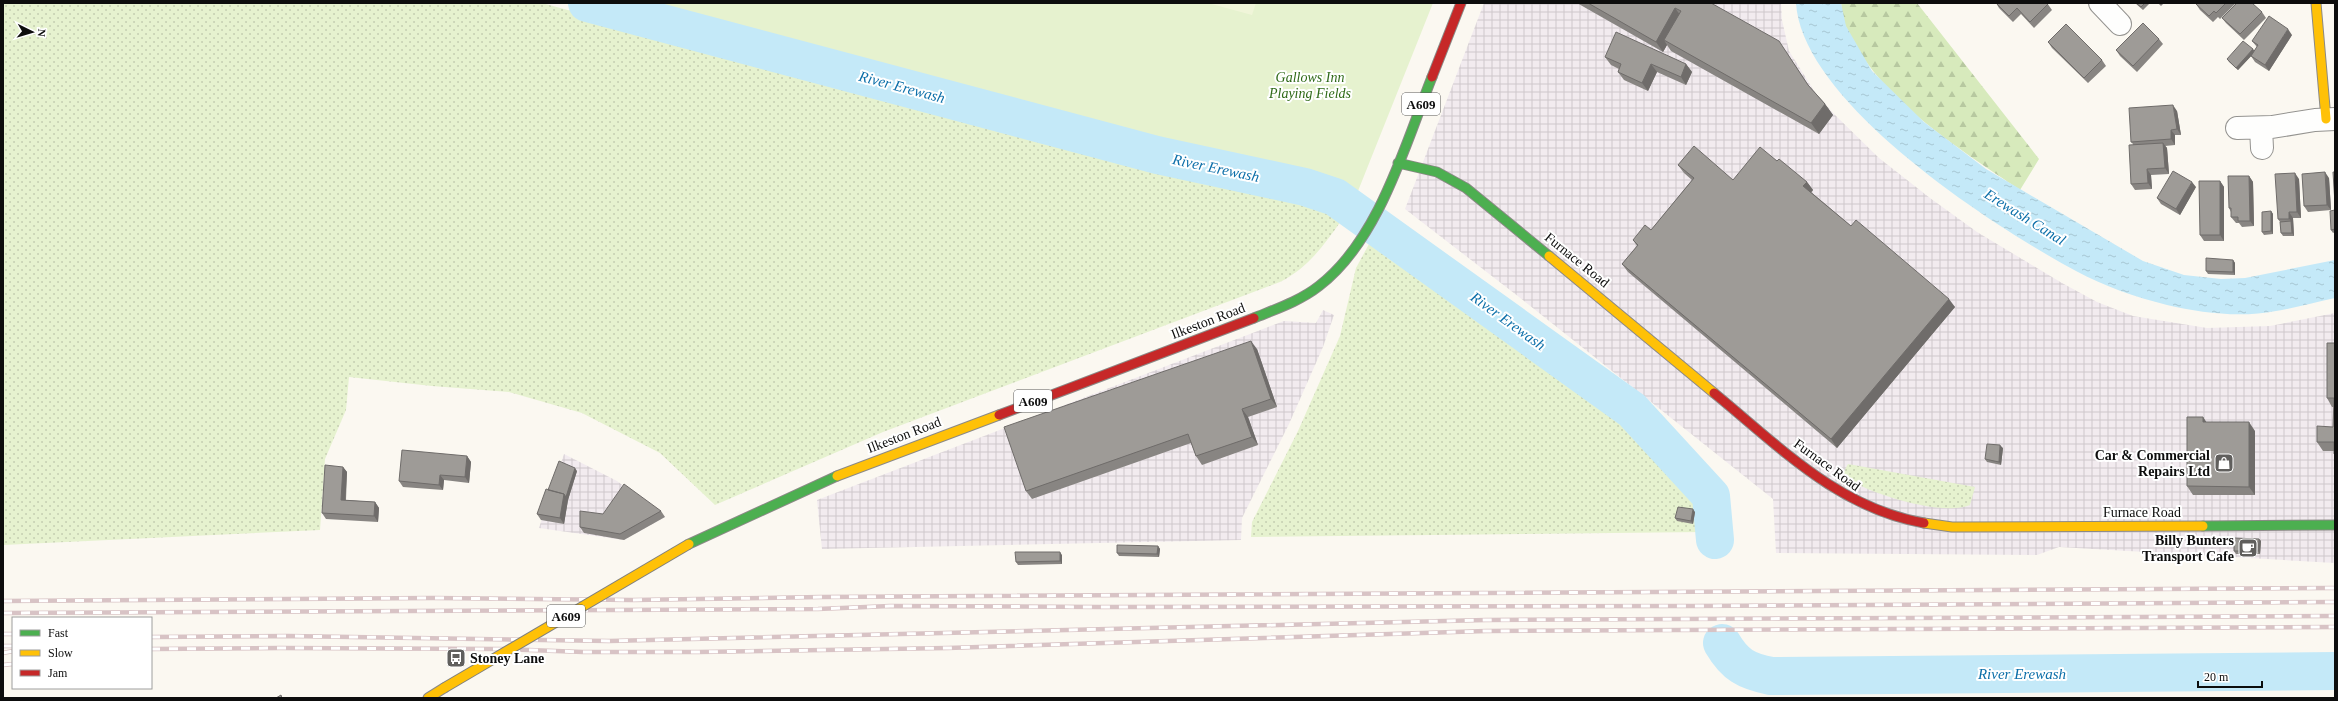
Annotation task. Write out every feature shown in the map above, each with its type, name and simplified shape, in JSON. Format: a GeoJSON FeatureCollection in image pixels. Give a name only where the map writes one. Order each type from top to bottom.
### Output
{"type":"FeatureCollection","features":[{"type":"Feature","properties":{"kind":"main road","name":"A609"},"geometry":{"type":"LineString","coordinates":[[1398,163],[1461,3]]}},
{"type":"Feature","properties":{"kind":"main road"},"geometry":{"type":"LineString","coordinates":[[2316,3],[2330,119]]}},
{"type":"Feature","properties":{"kind":"main road","name":"Ilkeston Road"},"geometry":{"type":"LineString","coordinates":[[428,698],[689,544],[824,481],[1275,310],[1305,295],[1322,284],[1344,260],[1360,238],[1398,163]]}},
{"type":"Feature","properties":{"kind":"main road","name":"Furnace Road"},"geometry":{"type":"LineString","coordinates":[[1398,163],[1437,172],[1466,188],[1812,474],[1830,488],[1862,507],[1902,519],[1952,526],[2335,525]]}},
{"type":"Feature","properties":{"kind":"street"},"geometry":{"type":"LineString","coordinates":[[2100,3],[2120,24]]}},
{"type":"Feature","properties":{"kind":"street"},"geometry":{"type":"LineString","coordinates":[[2237,128],[2262,138],[2330,119]]}},
{"type":"Feature","properties":{"kind":"shaded area"},"geometry":{"type":"Polygon","coordinates":[[[1484,3],[1781,3],[1782,20],[1789,51],[1816,94],[1835,115],[1879,158],[1930,198],[1977,232],[2062,283],[2097,302],[2133,316],[2207,328],[2270,326],[2335,313],[2335,563],[2059,547],[2037,555],[1776,553],[1773,499],[1519,297],[1405,209],[1484,3]]]}},
{"type":"Feature","properties":{"kind":"shaded area"},"geometry":{"type":"Polygon","coordinates":[[[1323,310],[1334,315],[1323,347],[1289,424],[1242,518],[1241,540],[822,549],[817,500],[1284,321],[1316,323],[1323,310]]]}},
{"type":"Feature","properties":{"kind":"shaded area"},"geometry":{"type":"Polygon","coordinates":[[[564,454],[617,481],[665,517],[624,540],[539,528],[564,454]]]}},
{"type":"Feature","properties":{"kind":"green space"},"geometry":{"type":"Polygon","coordinates":[[[3,3],[542,3],[902,101],[1164,169],[1297,198],[1328,210],[1341,221],[1322,247],[1307,263],[1280,282],[883,432],[715,505],[660,453],[582,413],[509,392],[432,386],[349,377],[346,410],[325,459],[320,530],[3,545],[3,3]]]}},
{"type":"Feature","properties":{"kind":"green space","name":"Gallows Inn Playing Fields"},"geometry":{"type":"Polygon","coordinates":[[[626,3],[1433,3],[1358,191],[1317,172],[1280,163],[1169,144],[626,3]]]}},
{"type":"Feature","properties":{"kind":"green space"},"geometry":{"type":"Polygon","coordinates":[[[1208,3],[1256,3],[1252,15],[1208,3]]]}},
{"type":"Feature","properties":{"kind":"green space"},"geometry":{"type":"Polygon","coordinates":[[[1841,3],[1917,3],[2039,159],[2020,190],[1946,139],[1899,99],[1879,78],[1861,53],[1846,27],[1841,3]]]}},
{"type":"Feature","properties":{"kind":"green space"},"geometry":{"type":"Polygon","coordinates":[[[1369,244],[1392,261],[1537,356],[1695,486],[1702,503],[1703,532],[1251,537],[1252,522],[1298,431],[1340,336],[1356,268],[1369,244]]]}},
{"type":"Feature","properties":{"kind":"green space"},"geometry":{"type":"Polygon","coordinates":[[[1848,464],[1975,487],[1970,505],[1957,508],[1923,506],[1885,496],[1853,482],[1842,475],[1848,464]]]}},
{"type":"Feature","properties":{"kind":"water","name":"Erewash Canal"},"geometry":{"type":"Polygon","coordinates":[[[1796,3],[1841,3],[1846,26],[1872,71],[1924,122],[1986,169],[2143,261],[2184,275],[2221,279],[2245,278],[2335,260],[2335,298],[2262,313],[2221,314],[2167,305],[2143,298],[2120,291],[2076,271],[1998,225],[1953,193],[1908,158],[1866,120],[1831,81],[1806,41],[1796,3]]]}},
{"type":"Feature","properties":{"kind":"building"},"geometry":{"type":"Polygon","coordinates":[[[1588,3],[1711,3],[1779,41],[1808,85],[1825,104],[1811,123],[1664,40],[1681,11],[1675,8],[1656,42],[1588,3]]]}},
{"type":"Feature","properties":{"kind":"building"},"geometry":{"type":"Polygon","coordinates":[[[1996,3],[2048,4],[2030,22],[2017,8],[2009,16],[1996,3]]]}},
{"type":"Feature","properties":{"kind":"building"},"geometry":{"type":"Polygon","coordinates":[[[2136,3],[2145,3],[2141,7],[2136,3]]]}},
{"type":"Feature","properties":{"kind":"building"},"geometry":{"type":"Polygon","coordinates":[[[2226,3],[2216,13],[2214,11],[2209,16],[2196,4],[2226,3]]]}},
{"type":"Feature","properties":{"kind":"building"},"geometry":{"type":"Polygon","coordinates":[[[2237,3],[2252,3],[2262,12],[2240,34],[2222,18],[2237,3]]]}},
{"type":"Feature","properties":{"kind":"building"},"geometry":{"type":"Polygon","coordinates":[[[2269,16],[2288,29],[2265,65],[2251,56],[2258,45],[2252,41],[2269,16]]]}},
{"type":"Feature","properties":{"kind":"building"},"geometry":{"type":"Polygon","coordinates":[[[2143,23],[2159,39],[2133,66],[2116,50],[2143,23]]]}},
{"type":"Feature","properties":{"kind":"building"},"geometry":{"type":"Polygon","coordinates":[[[2066,24],[2102,60],[2084,78],[2048,42],[2066,24]]]}},
{"type":"Feature","properties":{"kind":"building"},"geometry":{"type":"Polygon","coordinates":[[[1616,32],[1686,64],[1681,77],[1651,64],[1642,83],[1618,72],[1621,64],[1605,57],[1616,32]]]}},
{"type":"Feature","properties":{"kind":"building"},"geometry":{"type":"Polygon","coordinates":[[[2243,41],[2253,49],[2236,68],[2227,59],[2243,41]]]}},
{"type":"Feature","properties":{"kind":"building"},"geometry":{"type":"Polygon","coordinates":[[[2173,105],[2177,129],[2171,130],[2171,139],[2131,142],[2129,108],[2173,105]]]}},
{"type":"Feature","properties":{"kind":"building"},"geometry":{"type":"Polygon","coordinates":[[[2163,143],[2165,168],[2147,169],[2148,183],[2131,184],[2129,145],[2163,143]]]}},
{"type":"Feature","properties":{"kind":"building"},"geometry":{"type":"Polygon","coordinates":[[[1694,146],[1733,180],[1760,147],[1777,161],[1779,159],[1807,182],[1803,186],[1851,226],[1856,220],[1949,299],[1831,439],[1622,264],[1638,245],[1633,240],[1645,225],[1651,230],[1694,178],[1678,165],[1694,146]]]}},
{"type":"Feature","properties":{"kind":"building"},"geometry":{"type":"Polygon","coordinates":[[[2173,171],[2192,182],[2176,209],[2157,198],[2173,171]]]}},
{"type":"Feature","properties":{"kind":"building"},"geometry":{"type":"Polygon","coordinates":[[[2325,172],[2327,205],[2304,206],[2302,174],[2325,172]]]}},
{"type":"Feature","properties":{"kind":"building"},"geometry":{"type":"Polygon","coordinates":[[[2333,172],[2335,172],[2335,204],[2333,172]]]}},
{"type":"Feature","properties":{"kind":"building"},"geometry":{"type":"Polygon","coordinates":[[[2295,173],[2297,212],[2289,212],[2289,219],[2278,219],[2275,174],[2295,173]]]}},
{"type":"Feature","properties":{"kind":"building"},"geometry":{"type":"Polygon","coordinates":[[[2228,176],[2249,176],[2250,221],[2238,221],[2238,217],[2231,217],[2231,208],[2229,208],[2228,176]]]}},
{"type":"Feature","properties":{"kind":"building"},"geometry":{"type":"Polygon","coordinates":[[[2199,181],[2220,181],[2220,235],[2200,235],[2199,181]]]}},
{"type":"Feature","properties":{"kind":"building"},"geometry":{"type":"Polygon","coordinates":[[[2335,210],[2335,229],[2331,230],[2330,211],[2335,210]]]}},
{"type":"Feature","properties":{"kind":"building"},"geometry":{"type":"Polygon","coordinates":[[[2271,211],[2271,231],[2262,232],[2262,212],[2271,211]]]}},
{"type":"Feature","properties":{"kind":"building"},"geometry":{"type":"Polygon","coordinates":[[[2291,221],[2292,233],[2281,233],[2280,222],[2291,221]]]}},
{"type":"Feature","properties":{"kind":"building"},"geometry":{"type":"Polygon","coordinates":[[[2206,258],[2233,260],[2233,272],[2206,271],[2206,258]]]}},
{"type":"Feature","properties":{"kind":"building"},"geometry":{"type":"Polygon","coordinates":[[[1251,341],[1271,399],[1242,409],[1252,437],[1196,456],[1188,434],[1026,491],[1004,427],[1251,341]]]}},
{"type":"Feature","properties":{"kind":"building"},"geometry":{"type":"Polygon","coordinates":[[[2327,343],[2335,343],[2335,454],[2334,442],[2317,442],[2317,426],[2333,427],[2334,398],[2327,398],[2327,343]]]}},
{"type":"Feature","properties":{"kind":"building","name":"Car & Commercial Repairs Ltd"},"geometry":{"type":"Polygon","coordinates":[[[2187,417],[2203,417],[2203,422],[2249,422],[2249,487],[2187,486],[2187,417]]]}},
{"type":"Feature","properties":{"kind":"building"},"geometry":{"type":"Polygon","coordinates":[[[1987,444],[2000,445],[1999,462],[1985,459],[1987,444]]]}},
{"type":"Feature","properties":{"kind":"building"},"geometry":{"type":"Polygon","coordinates":[[[402,450],[467,456],[465,477],[440,475],[439,485],[399,481],[402,450]]]}},
{"type":"Feature","properties":{"kind":"building"},"geometry":{"type":"Polygon","coordinates":[[[559,461],[575,468],[566,497],[564,494],[548,490],[559,461]]]}},
{"type":"Feature","properties":{"kind":"building"},"geometry":{"type":"Polygon","coordinates":[[[325,465],[343,467],[341,500],[375,502],[374,516],[322,513],[325,465]]]}},
{"type":"Feature","properties":{"kind":"building"},"geometry":{"type":"Polygon","coordinates":[[[624,484],[661,511],[620,534],[580,527],[580,511],[603,514],[624,484]]]}},
{"type":"Feature","properties":{"kind":"building"},"geometry":{"type":"Polygon","coordinates":[[[546,489],[564,494],[560,518],[537,514],[546,489]]]}},
{"type":"Feature","properties":{"kind":"building"},"geometry":{"type":"Polygon","coordinates":[[[1678,507],[1693,509],[1691,521],[1675,518],[1678,507]]]}},
{"type":"Feature","properties":{"kind":"building","name":"Billy Bunters Transport Cafe"},"geometry":{"type":"Polygon","coordinates":[[[2234,538],[2259,539],[2258,551],[2234,551],[2234,538]]]}},
{"type":"Feature","properties":{"kind":"building"},"geometry":{"type":"Polygon","coordinates":[[[1117,545],[1158,546],[1157,554],[1117,553],[1117,545]]]}},
{"type":"Feature","properties":{"kind":"building"},"geometry":{"type":"Polygon","coordinates":[[[1015,552],[1060,552],[1060,561],[1016,562],[1015,552]]]}},
{"type":"Feature","properties":{"kind":"waterway","name":"River Erewash"},"geometry":{"type":"LineString","coordinates":[[587,3],[1157,155],[1305,187],[1335,197],[1632,410],[1711,496],[1715,540]]}},
{"type":"Feature","properties":{"kind":"waterway","name":"River Erewash"},"geometry":{"type":"LineString","coordinates":[[1722,643],[1732,657],[1742,666],[1755,672],[1771,676],[2335,671]]}},
{"type":"Feature","properties":{"kind":"railway"},"geometry":{"type":"LineString","coordinates":[[3,601],[433,598],[633,600],[821,597],[2335,588]]}},
{"type":"Feature","properties":{"kind":"railway"},"geometry":{"type":"LineString","coordinates":[[3,613],[818,609],[890,606],[1693,606],[2335,602]]}},
{"type":"Feature","properties":{"kind":"railway"},"geometry":{"type":"LineString","coordinates":[[152,637],[288,636],[609,641],[1486,620],[2335,616]]}},
{"type":"Feature","properties":{"kind":"railway"},"geometry":{"type":"LineString","coordinates":[[152,649],[500,649],[583,652],[698,652],[948,648],[1486,631],[2335,627]]}},
{"type":"Feature","properties":{"kind":"railway"},"geometry":{"type":"LineString","coordinates":[[3,634],[12,634]]}},
{"type":"Feature","properties":{"kind":"railway"},"geometry":{"type":"LineString","coordinates":[[3,646],[12,646]]}},
{"type":"Feature","properties":{"kind":"railway"},"geometry":{"type":"LineString","coordinates":[[3,653],[12,651]]}},
{"type":"Feature","properties":{"kind":"railway"},"geometry":{"type":"LineString","coordinates":[[3,665],[12,664]]}},
{"type":"Feature","properties":{"kind":"traffic: fast"},"geometry":{"type":"LineString","coordinates":[[1254,318],[1288,304],[1312,291],[1340,267],[1358,244],[1374,218],[1388,190],[1432,77]]}},
{"type":"Feature","properties":{"kind":"traffic: fast"},"geometry":{"type":"LineString","coordinates":[[1398,163],[1437,172],[1466,188],[1549,256]]}},
{"type":"Feature","properties":{"kind":"traffic: fast"},"geometry":{"type":"LineString","coordinates":[[689,544],[837,476]]}},
{"type":"Feature","properties":{"kind":"traffic: fast"},"geometry":{"type":"LineString","coordinates":[[2203,526],[2335,525]]}},
{"type":"Feature","properties":{"kind":"traffic: slow"},"geometry":{"type":"LineString","coordinates":[[2316,3],[2326,119]]}},
{"type":"Feature","properties":{"kind":"traffic: slow"},"geometry":{"type":"LineString","coordinates":[[1549,256],[1714,393]]}},
{"type":"Feature","properties":{"kind":"traffic: slow"},"geometry":{"type":"LineString","coordinates":[[837,476],[999,415]]}},
{"type":"Feature","properties":{"kind":"traffic: slow"},"geometry":{"type":"LineString","coordinates":[[1924,523],[1952,527],[2203,526]]}},
{"type":"Feature","properties":{"kind":"traffic: slow"},"geometry":{"type":"LineString","coordinates":[[444,688],[689,544]]}},
{"type":"Feature","properties":{"kind":"traffic: slow"},"geometry":{"type":"LineString","coordinates":[[428,698],[444,688]]}},
{"type":"Feature","properties":{"kind":"traffic: jam"},"geometry":{"type":"LineString","coordinates":[[1432,77],[1461,3]]}},
{"type":"Feature","properties":{"kind":"traffic: jam"},"geometry":{"type":"LineString","coordinates":[[999,415],[1254,318]]}},
{"type":"Feature","properties":{"kind":"traffic: jam"},"geometry":{"type":"LineString","coordinates":[[1714,393],[1787,454],[1837,490],[1864,504],[1893,515],[1924,523]]}},
{"type":"Feature","properties":{"kind":"place","name":"Car & Commercial Repairs Ltd"},"geometry":{"type":"Point","coordinates":[2224,463]}},
{"type":"Feature","properties":{"kind":"place","name":"Billy Bunters Transport Cafe"},"geometry":{"type":"Point","coordinates":[2248,548]}},
{"type":"Feature","properties":{"kind":"place","name":"Stoney Lane"},"geometry":{"type":"Point","coordinates":[456,658]}}]}
